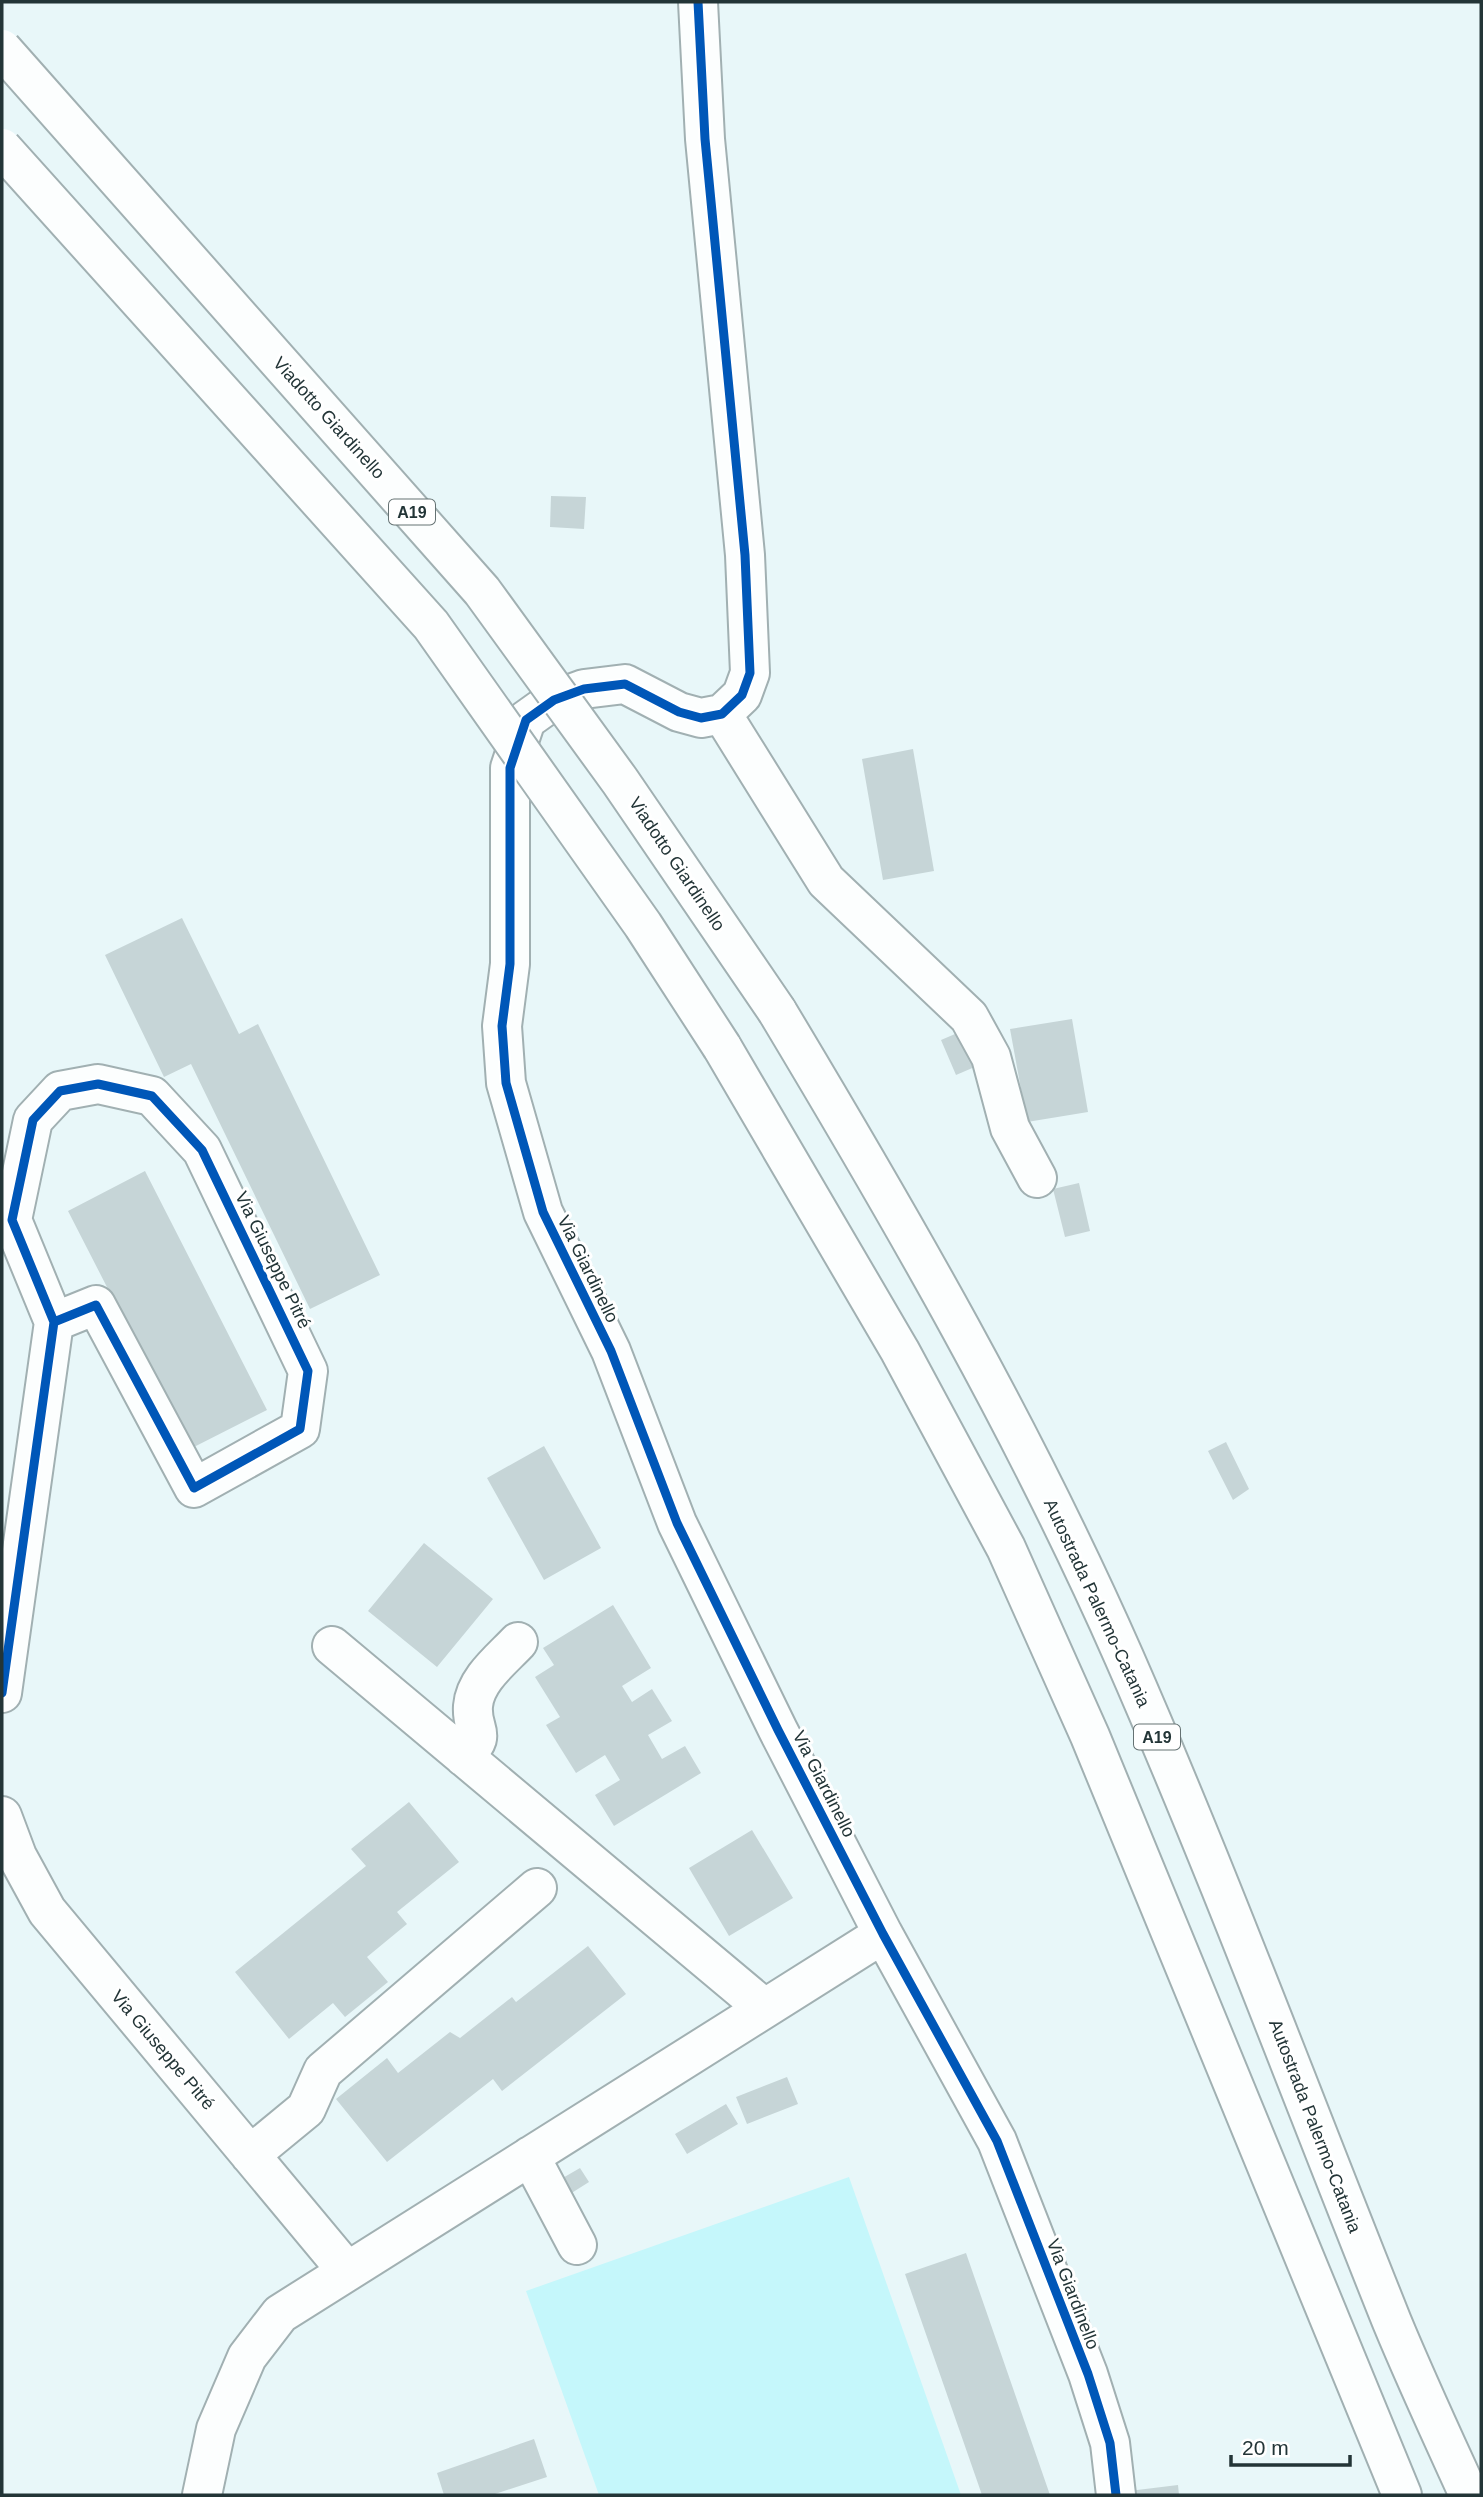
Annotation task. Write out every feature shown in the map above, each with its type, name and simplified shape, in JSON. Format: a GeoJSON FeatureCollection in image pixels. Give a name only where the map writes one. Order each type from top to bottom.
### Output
{"type":"FeatureCollection","features":[{"type":"Feature","properties":{"kind":"main road"},"geometry":{"type":"LineString","coordinates":[[698,2],[705,139],[745,555],[750,673],[742,695],[722,714],[826,881],[969,1017],[990,1057],[1010,1128],[1037,1178]]}},
{"type":"Feature","properties":{"kind":"main road","name":"Viadotto Giardinello"},"geometry":{"type":"LineString","coordinates":[[2,49],[482,591],[620,781],[777,1011]]}},
{"type":"Feature","properties":{"kind":"main road"},"geometry":{"type":"LineString","coordinates":[[2,148],[431,625],[636,914],[722,1047],[900,1351],[1006,1548],[1090,1736],[1402,2495]]}},
{"type":"Feature","properties":{"kind":"main road","name":"Via Giardinello"},"geometry":{"type":"LineString","coordinates":[[722,714],[701,718],[679,712],[625,684],[584,689],[554,700],[526,720],[510,768],[510,964],[502,1026],[506,1083],[543,1212],[611,1351],[677,1523],[778,1730],[883,1934],[997,2141],[1088,2374],[1110,2443],[1116,2495]]}},
{"type":"Feature","properties":{"kind":"main road","name":"Autostrada Palermo-Catania"},"geometry":{"type":"LineString","coordinates":[[777,1011],[899,1216],[1018,1433],[1123,1656],[1243,1943],[1394,2326],[1469,2495]]}},
{"type":"Feature","properties":{"kind":"main road","name":"Via Giuseppe Pitré"},"geometry":{"type":"LineString","coordinates":[[98,1084],[152,1096],[202,1150],[308,1371],[300,1429],[194,1488],[96,1305],[54,1322],[12,1220],[33,1120],[60,1091],[98,1084]]}},
{"type":"Feature","properties":{"kind":"main road"},"geometry":{"type":"LineString","coordinates":[[2,1693],[54,1322]]}},
{"type":"Feature","properties":{"kind":"main road"},"geometry":{"type":"LineString","coordinates":[[464,1757],[476,1745],[478,1734],[473,1705],[484,1678],[518,1642]]}},
{"type":"Feature","properties":{"kind":"main road"},"geometry":{"type":"LineString","coordinates":[[332,1646],[764,2008]]}},
{"type":"Feature","properties":{"kind":"main road","name":"Via Giuseppe Pitré"},"geometry":{"type":"LineString","coordinates":[[2,1816],[17,1856],[47,1911],[347,2271]]}},
{"type":"Feature","properties":{"kind":"main road"},"geometry":{"type":"LineString","coordinates":[[250,2155],[306,2109],[323,2071],[537,1888]]}},
{"type":"Feature","properties":{"kind":"main road"},"geometry":{"type":"LineString","coordinates":[[202,2495],[216,2429],[247,2357],[280,2314],[883,1934]]}},
{"type":"Feature","properties":{"kind":"main road"},"geometry":{"type":"LineString","coordinates":[[530,2156],[577,2245]]}},
{"type":"Feature","properties":{"kind":"shaded area"},"geometry":{"type":"Polygon","coordinates":[[[849,2177],[961,2495],[599,2495],[526,2291],[849,2177]]]}},
{"type":"Feature","properties":{"kind":"building"},"geometry":{"type":"Polygon","coordinates":[[[551,496],[586,497],[584,529],[550,527],[551,496]]]}},
{"type":"Feature","properties":{"kind":"building"},"geometry":{"type":"Polygon","coordinates":[[[913,749],[934,871],[883,880],[862,759],[913,749]]]}},
{"type":"Feature","properties":{"kind":"building"},"geometry":{"type":"Polygon","coordinates":[[[182,918],[239,1034],[258,1024],[380,1275],[310,1309],[191,1064],[164,1077],[105,955],[182,918]]]}},
{"type":"Feature","properties":{"kind":"building"},"geometry":{"type":"Polygon","coordinates":[[[1072,1019],[1088,1112],[1027,1122],[1010,1029],[1072,1019]]]}},
{"type":"Feature","properties":{"kind":"building"},"geometry":{"type":"Polygon","coordinates":[[[962,1031],[977,1066],[956,1075],[941,1040],[962,1031]]]}},
{"type":"Feature","properties":{"kind":"building"},"geometry":{"type":"Polygon","coordinates":[[[145,1171],[267,1410],[190,1449],[68,1211],[145,1171]]]}},
{"type":"Feature","properties":{"kind":"building"},"geometry":{"type":"Polygon","coordinates":[[[1079,1183],[1090,1231],[1065,1237],[1053,1189],[1079,1183]]]}},
{"type":"Feature","properties":{"kind":"building"},"geometry":{"type":"Polygon","coordinates":[[[1226,1442],[1249,1489],[1233,1500],[1208,1451],[1226,1442]]]}},
{"type":"Feature","properties":{"kind":"building"},"geometry":{"type":"Polygon","coordinates":[[[544,1446],[601,1548],[544,1580],[487,1478],[544,1446]]]}},
{"type":"Feature","properties":{"kind":"building"},"geometry":{"type":"Polygon","coordinates":[[[424,1543],[493,1599],[437,1667],[368,1611],[424,1543]]]}},
{"type":"Feature","properties":{"kind":"building"},"geometry":{"type":"Polygon","coordinates":[[[613,1605],[651,1668],[622,1686],[632,1702],[652,1689],[672,1721],[648,1735],[662,1759],[685,1746],[701,1773],[614,1826],[595,1795],[620,1780],[605,1755],[576,1773],[546,1725],[560,1717],[535,1677],[554,1665],[543,1648],[613,1605]]]}},
{"type":"Feature","properties":{"kind":"building"},"geometry":{"type":"Polygon","coordinates":[[[409,1802],[459,1862],[397,1912],[407,1924],[367,1957],[388,1982],[345,2017],[333,2003],[289,2039],[235,1972],[366,1866],[351,1849],[409,1802]]]}},
{"type":"Feature","properties":{"kind":"building"},"geometry":{"type":"Polygon","coordinates":[[[752,1830],[793,1898],[729,1936],[689,1868],[752,1830]]]}},
{"type":"Feature","properties":{"kind":"building"},"geometry":{"type":"Polygon","coordinates":[[[588,1946],[626,1994],[502,2091],[493,2079],[387,2162],[336,2099],[387,2058],[398,2073],[450,2032],[460,2038],[512,1997],[516,2002],[588,1946]]]}},
{"type":"Feature","properties":{"kind":"building"},"geometry":{"type":"Polygon","coordinates":[[[787,2077],[798,2104],[747,2124],[736,2097],[787,2077]]]}},
{"type":"Feature","properties":{"kind":"building"},"geometry":{"type":"Polygon","coordinates":[[[726,2104],[738,2124],[687,2154],[675,2134],[726,2104]]]}},
{"type":"Feature","properties":{"kind":"building"},"geometry":{"type":"Polygon","coordinates":[[[580,2168],[589,2182],[570,2194],[561,2179],[580,2168]]]}},
{"type":"Feature","properties":{"kind":"building"},"geometry":{"type":"Polygon","coordinates":[[[966,2253],[1050,2495],[982,2495],[905,2274],[966,2253]]]}},
{"type":"Feature","properties":{"kind":"building"},"geometry":{"type":"Polygon","coordinates":[[[534,2439],[547,2477],[492,2495],[444,2495],[437,2473],[534,2439]]]}},
{"type":"Feature","properties":{"kind":"building"},"geometry":{"type":"Polygon","coordinates":[[[1178,2485],[1179,2495],[1129,2495],[1129,2491],[1178,2485]]]}},
{"type":"Feature","properties":{"kind":"cycle path"},"geometry":{"type":"LineString","coordinates":[[698,2],[705,139],[745,555],[750,673],[742,695],[722,714],[701,718],[679,712],[625,684],[584,689],[554,700],[526,720],[510,768],[510,964],[502,1026],[506,1083],[543,1212],[611,1351],[677,1523],[778,1730],[883,1934],[997,2141],[1088,2374],[1110,2443],[1116,2495]]}},
{"type":"Feature","properties":{"kind":"cycle path"},"geometry":{"type":"LineString","coordinates":[[2,1693],[54,1322],[12,1220],[33,1120],[60,1091],[98,1084],[152,1096],[202,1150],[308,1371],[300,1429],[194,1488],[96,1305],[54,1322]]}}]}
